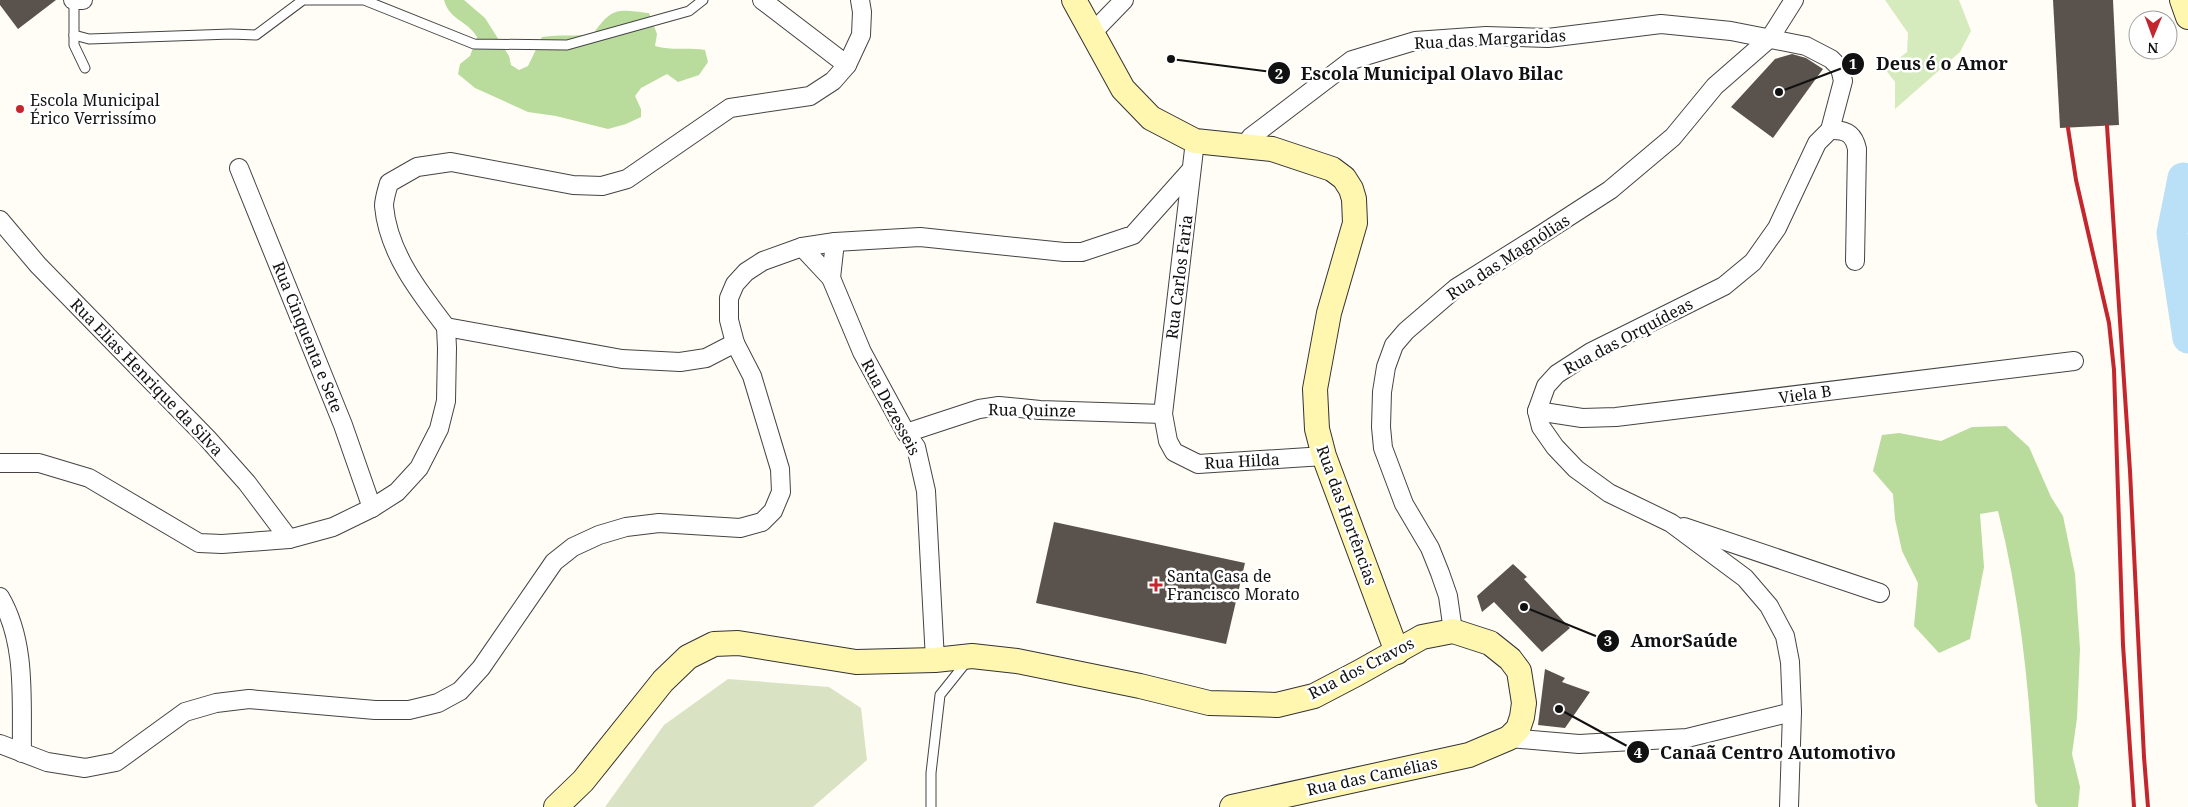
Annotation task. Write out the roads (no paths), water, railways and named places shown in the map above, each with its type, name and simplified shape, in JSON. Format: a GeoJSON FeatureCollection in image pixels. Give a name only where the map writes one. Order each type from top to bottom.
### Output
{"type":"FeatureCollection","features":[{"type":"Feature","properties":{"kind":"main road"},"geometry":{"type":"LineString","coordinates":[[1074,0],[1093,32],[1102,54],[1123,89],[1151,118],[1195,141]]}},
{"type":"Feature","properties":{"kind":"main road"},"geometry":{"type":"LineString","coordinates":[[2182,0],[2188,18]]}},
{"type":"Feature","properties":{"kind":"main road","name":"Rua das Hortências"},"geometry":{"type":"LineString","coordinates":[[1195,141],[1272,150],[1332,169],[1344,178],[1352,189],[1355,223],[1329,313],[1315,389],[1317,429],[1324,456],[1397,652]]}},
{"type":"Feature","properties":{"kind":"main road","name":"Rua dos Cravos"},"geometry":{"type":"LineString","coordinates":[[556,807],[583,781],[662,681],[688,657],[714,644],[738,643],[856,662],[935,660],[972,656],[1010,660],[1209,702],[1277,705],[1314,696],[1422,637],[1453,631],[1490,643],[1510,658],[1519,671],[1524,703],[1522,718],[1518,730],[1509,738]]}},
{"type":"Feature","properties":{"kind":"main road","name":"Rua das Camélias"},"geometry":{"type":"LineString","coordinates":[[1232,807],[1469,755],[1509,738]]}},
{"type":"Feature","properties":{"kind":"street"},"geometry":{"type":"LineString","coordinates":[[762,0],[846,65]]}},
{"type":"Feature","properties":{"kind":"street"},"geometry":{"type":"LineString","coordinates":[[0,463],[39,462],[89,478],[199,543],[222,544],[289,539],[333,527],[372,508],[397,492],[419,468],[439,429],[446,401],[448,348],[446,327],[402,264],[390,235],[384,204],[389,183],[417,166],[451,162],[573,185],[602,186],[627,178],[730,108],[810,96],[833,81],[846,65],[861,35],[862,12],[860,0]]}},
{"type":"Feature","properties":{"kind":"street"},"geometry":{"type":"LineString","coordinates":[[1093,32],[1124,0]]}},
{"type":"Feature","properties":{"kind":"street","name":"Rua das Magnólias"},"geometry":{"type":"LineString","coordinates":[[1453,631],[1448,596],[1440,573],[1430,548],[1404,504],[1383,448],[1381,427],[1382,392],[1386,367],[1394,345],[1406,331],[1456,288],[1610,190],[1673,137],[1715,86],[1770,38],[1794,0]]}},
{"type":"Feature","properties":{"kind":"street","name":"Rua das Margaridas"},"geometry":{"type":"LineString","coordinates":[[1243,147],[1251,137],[1352,60],[1415,41],[1486,36],[1548,38],[1661,24],[1731,31],[1770,38]]}},
{"type":"Feature","properties":{"kind":"street","name":"Rua das Orquídeas"},"geometry":{"type":"LineString","coordinates":[[1537,411],[1546,386],[1557,374],[1591,352],[1724,286],[1753,262],[1777,228],[1817,144],[1830,130],[1843,81],[1840,68],[1831,58],[1806,46],[1770,38]]}},
{"type":"Feature","properties":{"kind":"street"},"geometry":{"type":"LineString","coordinates":[[1830,130],[1848,132],[1855,139],[1857,149],[1856,261]]}},
{"type":"Feature","properties":{"kind":"street","name":"Rua Carlos Faria"},"geometry":{"type":"LineString","coordinates":[[1163,414],[1195,141]]}},
{"type":"Feature","properties":{"kind":"street","name":"Rua Cinquenta e Sete"},"geometry":{"type":"LineString","coordinates":[[239,168],[343,425],[372,508]]}},
{"type":"Feature","properties":{"kind":"street"},"geometry":{"type":"LineString","coordinates":[[0,744],[47,762],[85,768],[116,762],[185,712],[225,702],[250,699],[375,710],[409,710],[438,703],[460,692],[481,668],[554,562],[573,547],[599,535],[626,527],[659,523],[740,528],[762,522],[773,511],[781,492],[780,469],[752,376],[735,343],[729,320],[729,298],[735,284],[746,272],[763,261],[802,248],[835,242],[920,237],[1064,252],[1082,252],[1133,234],[1191,170]]}},
{"type":"Feature","properties":{"kind":"street","name":"Rua Elias Henrique da Silva"},"geometry":{"type":"LineString","coordinates":[[0,220],[38,265],[208,438],[247,483],[289,539]]}},
{"type":"Feature","properties":{"kind":"street","name":"Rua Dezesseis"},"geometry":{"type":"LineString","coordinates":[[831,278],[835,242]]}},
{"type":"Feature","properties":{"kind":"street","name":"Rua Dezesseis"},"geometry":{"type":"LineString","coordinates":[[802,248],[831,278],[862,352],[906,433],[916,447],[926,491],[935,660]]}},
{"type":"Feature","properties":{"kind":"street"},"geometry":{"type":"LineString","coordinates":[[446,327],[622,359],[670,362],[706,358],[735,343]]}},
{"type":"Feature","properties":{"kind":"street","name":"Viela B"},"geometry":{"type":"LineString","coordinates":[[1537,411],[1582,418],[1616,417],[2074,361]]}},
{"type":"Feature","properties":{"kind":"street","name":"Rua Quinze"},"geometry":{"type":"LineString","coordinates":[[906,433],[979,409],[999,406],[1040,410],[1163,414]]}},
{"type":"Feature","properties":{"kind":"street"},"geometry":{"type":"LineString","coordinates":[[1537,411],[1541,427],[1554,447],[1576,469],[1609,492],[1671,523],[1880,593]]}},
{"type":"Feature","properties":{"kind":"street","name":"Rua Hilda"},"geometry":{"type":"LineString","coordinates":[[1163,414],[1168,440],[1174,452],[1198,464],[1324,456]]}},
{"type":"Feature","properties":{"kind":"street"},"geometry":{"type":"LineString","coordinates":[[1671,523],[1745,578],[1769,606],[1785,636],[1790,662],[1792,712],[1789,807]]}},
{"type":"Feature","properties":{"kind":"street"},"geometry":{"type":"LineString","coordinates":[[0,596],[8,610],[20,656],[22,752]]}},
{"type":"Feature","properties":{"kind":"street"},"geometry":{"type":"LineString","coordinates":[[1509,738],[1579,744],[1687,738],[1792,712]]}},
{"type":"Feature","properties":{"kind":"lane"},"geometry":{"type":"LineString","coordinates":[[77,0],[74,34],[76,52],[84,68]]}},
{"type":"Feature","properties":{"kind":"lane"},"geometry":{"type":"LineString","coordinates":[[74,34],[89,38],[109,39],[231,34],[256,35],[303,0],[364,0],[474,44],[567,45],[689,11],[703,0]]}},
{"type":"Feature","properties":{"kind":"lane"},"geometry":{"type":"LineString","coordinates":[[931,807],[931,773],[940,695],[972,656]]}},
{"type":"Feature","properties":{"kind":"waterway"},"geometry":{"type":"LineString","coordinates":[[2183,178],[2172,233],[2188,338]]}},
{"type":"Feature","properties":{"kind":"railway"},"geometry":{"type":"LineString","coordinates":[[2107,126],[2130,471],[2148,807]]}},
{"type":"Feature","properties":{"kind":"railway"},"geometry":{"type":"LineString","coordinates":[[2068,128],[2076,180],[2109,323],[2114,370],[2123,645],[2134,807]]}},
{"type":"Feature","properties":{"kind":"place","name":"Escola Municipal Olavo Bilac"},"geometry":{"type":"Point","coordinates":[1171,59]}},
{"type":"Feature","properties":{"kind":"place","name":"Deus é o Amor"},"geometry":{"type":"Point","coordinates":[1779,92]}},
{"type":"Feature","properties":{"kind":"place","name":"Escola Municipal Érico Verrissímo"},"geometry":{"type":"Point","coordinates":[20,109]}},
{"type":"Feature","properties":{"kind":"place","name":"Santa Casa de Francisco Morato"},"geometry":{"type":"Point","coordinates":[1156,585]}},
{"type":"Feature","properties":{"kind":"place","name":"AmorSaúde"},"geometry":{"type":"Point","coordinates":[1524,607]}},
{"type":"Feature","properties":{"kind":"place","name":"Canaã Centro Automotivo"},"geometry":{"type":"Point","coordinates":[1559,709]}}]}
